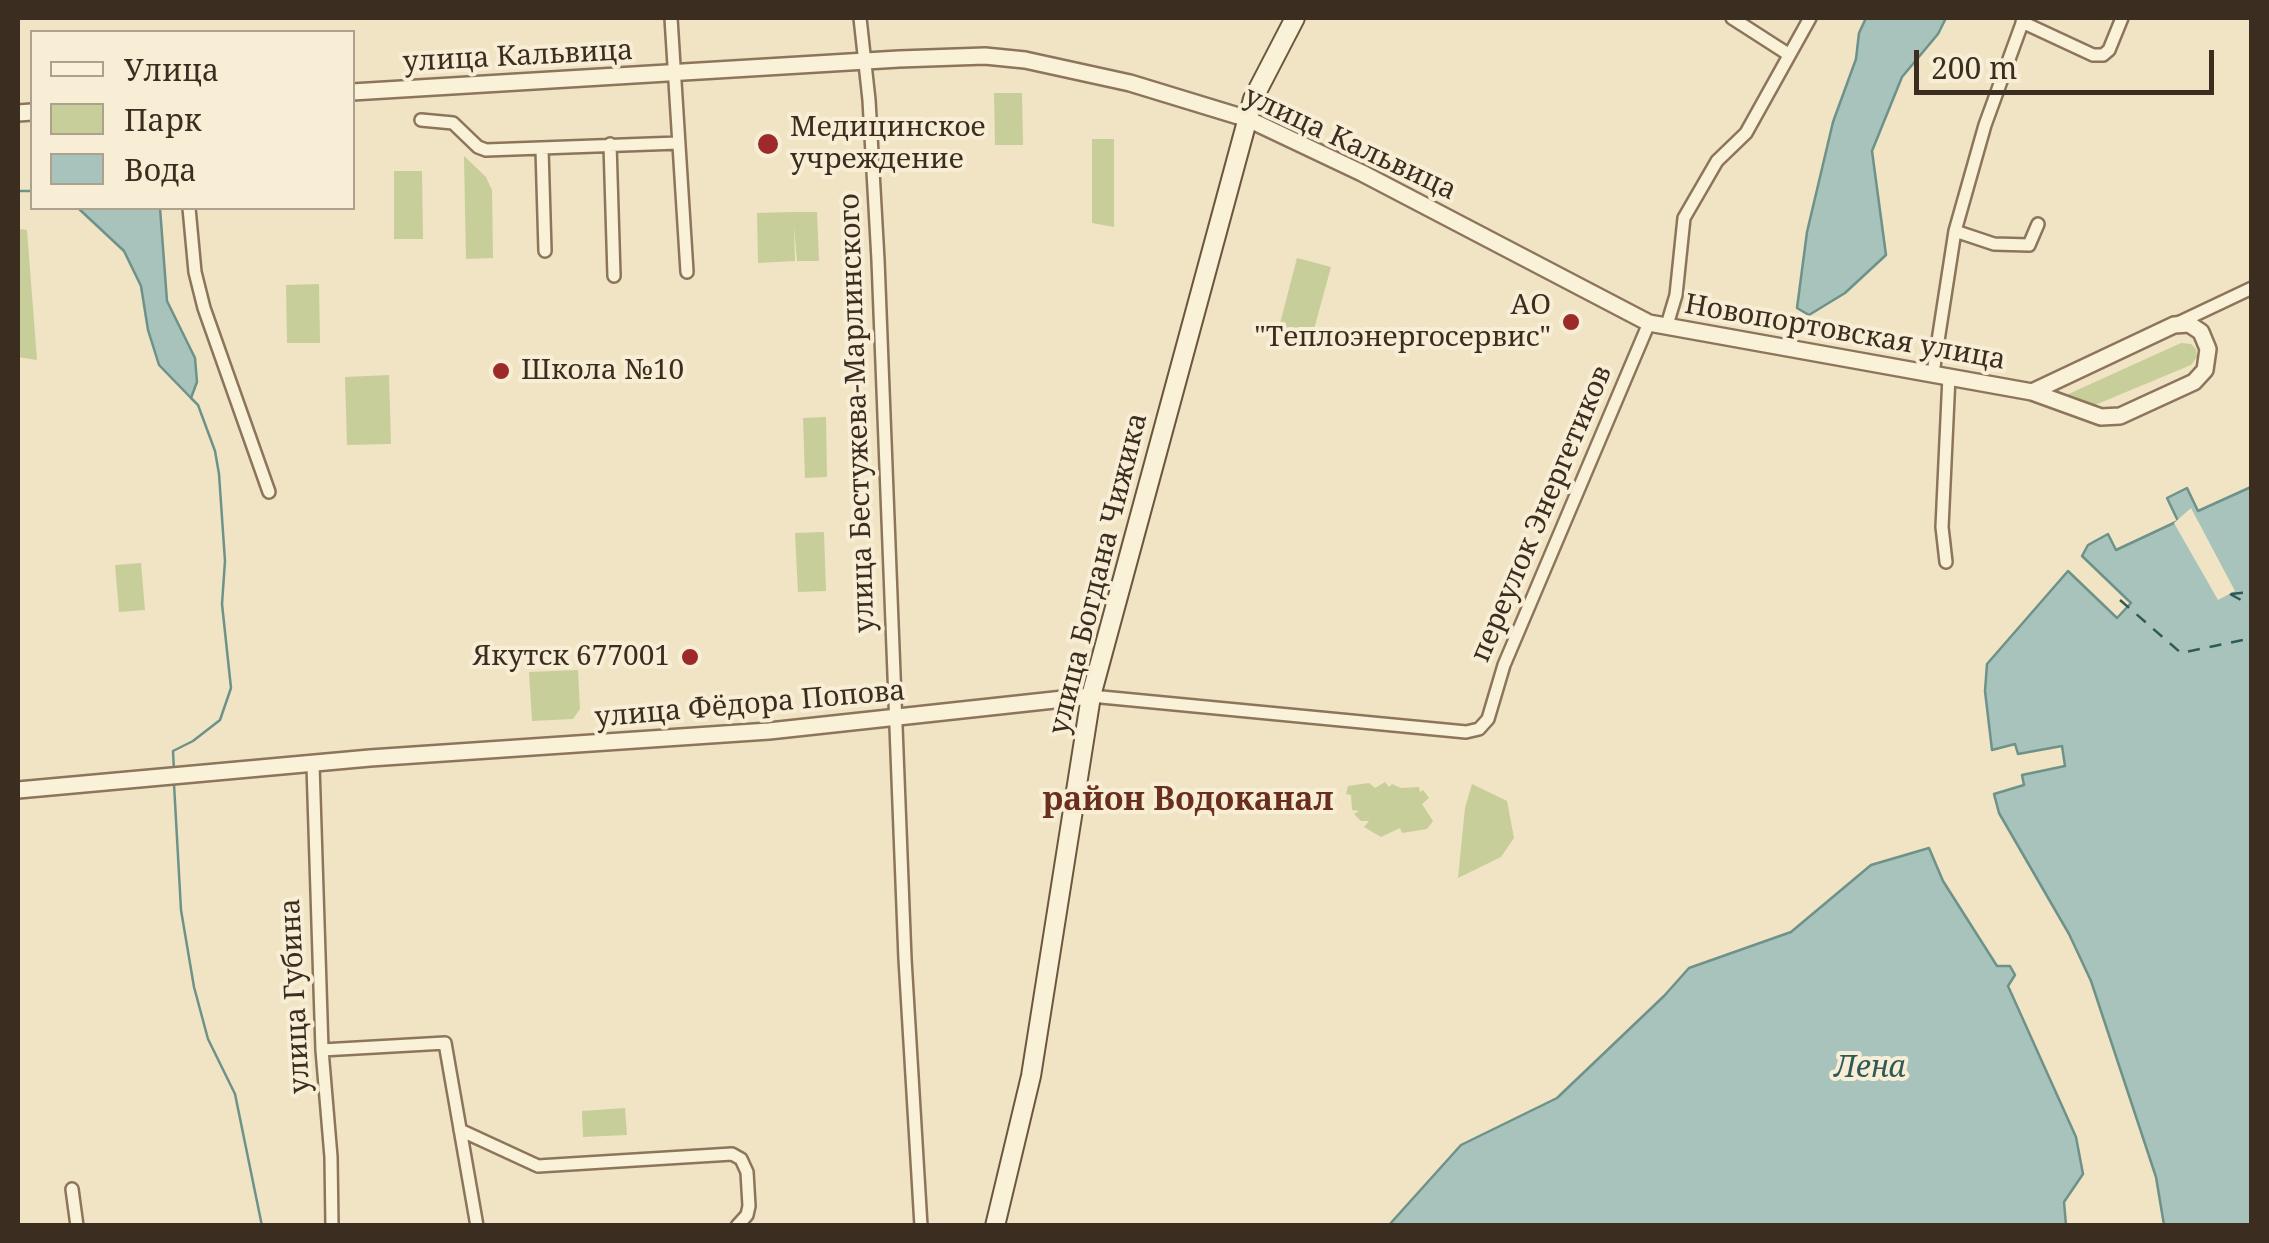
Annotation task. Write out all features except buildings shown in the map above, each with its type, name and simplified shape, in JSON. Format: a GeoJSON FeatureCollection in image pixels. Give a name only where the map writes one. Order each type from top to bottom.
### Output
{"type":"FeatureCollection","features":[{"type":"Feature","properties":{"kind":"main road","name":"улица Богдана Чижика"},"geometry":{"type":"LineString","coordinates":[[996,1226],[1031,1076],[1091,696],[1252,99],[1295,18]]}},
{"type":"Feature","properties":{"kind":"street"},"geometry":{"type":"LineString","coordinates":[[671,18],[687,272]]}},
{"type":"Feature","properties":{"kind":"street","name":"улица Бестужева-Марлинского"},"geometry":{"type":"LineString","coordinates":[[860,18],[878,260],[905,959],[921,1226]]}},
{"type":"Feature","properties":{"kind":"street"},"geometry":{"type":"LineString","coordinates":[[1732,18],[1788,54]]}},
{"type":"Feature","properties":{"kind":"street"},"geometry":{"type":"LineString","coordinates":[[1667,326],[1676,295],[1684,218],[1717,162],[1746,133],[1810,18]]}},
{"type":"Feature","properties":{"kind":"street"},"geometry":{"type":"LineString","coordinates":[[1946,562],[1942,528],[1941,375],[1954,231],[1985,125],[2023,20],[2093,55],[2103,55],[2110,50],[2122,18]]}},
{"type":"Feature","properties":{"kind":"street","name":"улица Кальвица"},"geometry":{"type":"LineString","coordinates":[[355,92],[864,61],[985,56],[1024,60],[1130,82],[1248,119],[1362,173],[1649,323]]}},
{"type":"Feature","properties":{"kind":"street"},"geometry":{"type":"LineString","coordinates":[[422,120],[453,123],[486,150],[678,143]]}},
{"type":"Feature","properties":{"kind":"street"},"geometry":{"type":"LineString","coordinates":[[610,144],[614,276]]}},
{"type":"Feature","properties":{"kind":"street"},"geometry":{"type":"LineString","coordinates":[[542,149],[545,250]]}},
{"type":"Feature","properties":{"kind":"street"},"geometry":{"type":"LineString","coordinates":[[188,210],[195,272],[204,308],[269,492]]}},
{"type":"Feature","properties":{"kind":"street"},"geometry":{"type":"LineString","coordinates":[[1954,231],[1994,244],[2030,246],[2038,224]]}},
{"type":"Feature","properties":{"kind":"street"},"geometry":{"type":"LineString","coordinates":[[2174,325],[2252,288]]}},
{"type":"Feature","properties":{"kind":"street","name":"Новопортовская улица"},"geometry":{"type":"LineString","coordinates":[[1649,323],[2032,392],[2101,417],[2120,416],[2201,376],[2208,362],[2208,349],[2200,332],[2189,324],[2174,325],[2032,392]]}},
{"type":"Feature","properties":{"kind":"street","name":"переулок Энергетиков"},"geometry":{"type":"LineString","coordinates":[[1484,725],[1504,665],[1649,323]]}},
{"type":"Feature","properties":{"kind":"street","name":"улица Фёдора Попова"},"geometry":{"type":"LineString","coordinates":[[18,790],[370,758],[672,739],[1091,696],[1466,732],[1484,725]]}},
{"type":"Feature","properties":{"kind":"street","name":"улица Губина"},"geometry":{"type":"LineString","coordinates":[[312,764],[332,1226]]}},
{"type":"Feature","properties":{"kind":"street"},"geometry":{"type":"LineString","coordinates":[[322,1050],[445,1043],[476,1226]]}},
{"type":"Feature","properties":{"kind":"street"},"geometry":{"type":"LineString","coordinates":[[460,1130],[538,1166],[732,1154],[741,1159],[748,1172],[750,1206],[737,1226]]}},
{"type":"Feature","properties":{"kind":"street"},"geometry":{"type":"LineString","coordinates":[[72,1189],[77,1226]]}},
{"type":"Feature","properties":{"kind":"green space"},"geometry":{"type":"Polygon","coordinates":[[[994,93],[1022,93],[1023,145],[995,145],[994,93]]]}},
{"type":"Feature","properties":{"kind":"green space"},"geometry":{"type":"Polygon","coordinates":[[[1092,139],[1114,139],[1114,227],[1092,223],[1092,139]]]}},
{"type":"Feature","properties":{"kind":"green space"},"geometry":{"type":"Polygon","coordinates":[[[464,156],[486,177],[492,190],[493,258],[466,259],[464,156]]]}},
{"type":"Feature","properties":{"kind":"green space"},"geometry":{"type":"Polygon","coordinates":[[[394,171],[422,171],[423,239],[394,239],[394,171]]]}},
{"type":"Feature","properties":{"kind":"green space"},"geometry":{"type":"Polygon","coordinates":[[[817,212],[819,261],[797,261],[794,226],[795,261],[758,263],[757,213],[817,212]]]}},
{"type":"Feature","properties":{"kind":"green space"},"geometry":{"type":"Polygon","coordinates":[[[18,229],[27,230],[37,360],[18,357],[18,229]]]}},
{"type":"Feature","properties":{"kind":"green space"},"geometry":{"type":"Polygon","coordinates":[[[1297,258],[1331,267],[1310,344],[1277,335],[1297,258]]]}},
{"type":"Feature","properties":{"kind":"green space"},"geometry":{"type":"Polygon","coordinates":[[[319,284],[320,343],[287,343],[286,285],[319,284]]]}},
{"type":"Feature","properties":{"kind":"green space"},"geometry":{"type":"Polygon","coordinates":[[[2181,343],[2196,349],[2197,357],[2191,365],[2095,405],[2064,396],[2181,343]]]}},
{"type":"Feature","properties":{"kind":"green space"},"geometry":{"type":"Polygon","coordinates":[[[389,375],[391,444],[347,445],[345,377],[389,375]]]}},
{"type":"Feature","properties":{"kind":"green space"},"geometry":{"type":"Polygon","coordinates":[[[826,417],[827,477],[805,478],[803,418],[826,417]]]}},
{"type":"Feature","properties":{"kind":"green space"},"geometry":{"type":"Polygon","coordinates":[[[824,532],[826,591],[798,592],[795,533],[824,532]]]}},
{"type":"Feature","properties":{"kind":"green space"},"geometry":{"type":"Polygon","coordinates":[[[141,563],[145,610],[119,612],[115,565],[141,563]]]}},
{"type":"Feature","properties":{"kind":"green space"},"geometry":{"type":"Polygon","coordinates":[[[578,670],[580,709],[573,719],[532,721],[529,672],[578,670]]]}},
{"type":"Feature","properties":{"kind":"green space"},"geometry":{"type":"Polygon","coordinates":[[[1385,782],[1389,787],[1392,784],[1423,790],[1429,798],[1422,804],[1433,821],[1427,829],[1402,833],[1400,828],[1381,837],[1364,827],[1369,821],[1361,821],[1354,814],[1359,811],[1352,810],[1351,795],[1346,794],[1348,786],[1369,783],[1375,788],[1385,782]]]}},
{"type":"Feature","properties":{"kind":"green space"},"geometry":{"type":"Polygon","coordinates":[[[1472,784],[1507,801],[1514,838],[1501,857],[1458,878],[1465,808],[1472,784]]]}},
{"type":"Feature","properties":{"kind":"green space"},"geometry":{"type":"Polygon","coordinates":[[[625,1108],[627,1135],[583,1137],[582,1111],[625,1108]]]}},
{"type":"Feature","properties":{"kind":"water"},"geometry":{"type":"Polygon","coordinates":[[[1866,18],[1946,18],[1938,34],[1902,77],[1872,151],[1886,255],[1845,293],[1809,315],[1797,308],[1807,232],[1833,122],[1866,18]]]}},
{"type":"Feature","properties":{"kind":"water"},"geometry":{"type":"Polygon","coordinates":[[[80,210],[160,210],[167,301],[195,358],[197,382],[191,398],[159,365],[141,286],[124,251],[80,210]]]}},
{"type":"Feature","properties":{"kind":"water"},"geometry":{"type":"Polygon","coordinates":[[[2251,487],[2251,1225],[2164,1225],[2156,1177],[2091,981],[2069,934],[1999,813],[1994,794],[2024,785],[2022,775],[2065,766],[2062,746],[2018,754],[2015,744],[1992,750],[1985,691],[1987,664],[2068,571],[2117,618],[2131,603],[2082,556],[2088,545],[2108,534],[2116,550],[2178,521],[2167,498],[2187,488],[2198,511],[2251,487]]]}},
{"type":"Feature","properties":{"kind":"water","name":"Лена"},"geometry":{"type":"Polygon","coordinates":[[[1929,848],[1943,881],[1997,966],[2010,966],[2015,975],[2008,986],[2076,1137],[2083,1174],[2064,1202],[2066,1225],[1389,1225],[1461,1145],[1557,1098],[1689,968],[1791,932],[1871,865],[1929,848]]]}},
{"type":"Feature","properties":{"kind":"pier"},"geometry":{"type":"Polygon","coordinates":[[[2191,508],[2235,591],[2218,600],[2174,523],[2191,508]]]}},
{"type":"Feature","properties":{"kind":"waterway"},"geometry":{"type":"LineString","coordinates":[[18,191],[30,191]]}},
{"type":"Feature","properties":{"kind":"waterway"},"geometry":{"type":"LineString","coordinates":[[174,771],[173,751],[220,720],[231,688],[222,604],[225,561],[219,474],[215,451],[198,405],[191,398]]}},
{"type":"Feature","properties":{"kind":"waterway"},"geometry":{"type":"LineString","coordinates":[[174,784],[181,910],[194,987],[208,1039],[235,1094],[262,1226]]}},
{"type":"Feature","properties":{"kind":"ferry route"},"geometry":{"type":"LineString","coordinates":[[2231,594],[2252,592]]}},
{"type":"Feature","properties":{"kind":"ferry route"},"geometry":{"type":"LineString","coordinates":[[2230,594],[2252,606]]}},
{"type":"Feature","properties":{"kind":"ferry route"},"geometry":{"type":"LineString","coordinates":[[2120,600],[2181,653],[2252,638]]}},
{"type":"Feature","properties":{"kind":"place","name":"Медицинское учреждение"},"geometry":{"type":"Point","coordinates":[768,144]}},
{"type":"Feature","properties":{"kind":"place","name":"АО \"Теплоэнергосервис\""},"geometry":{"type":"Point","coordinates":[1571,322]}},
{"type":"Feature","properties":{"kind":"place","name":"Школа №10"},"geometry":{"type":"Point","coordinates":[501,371]}},
{"type":"Feature","properties":{"kind":"place","name":"Якутск 677001"},"geometry":{"type":"Point","coordinates":[690,657]}},
{"type":"Feature","properties":{"kind":"district","name":"район Водоканал"},"geometry":{"type":"Point","coordinates":[1188,801]}}]}
